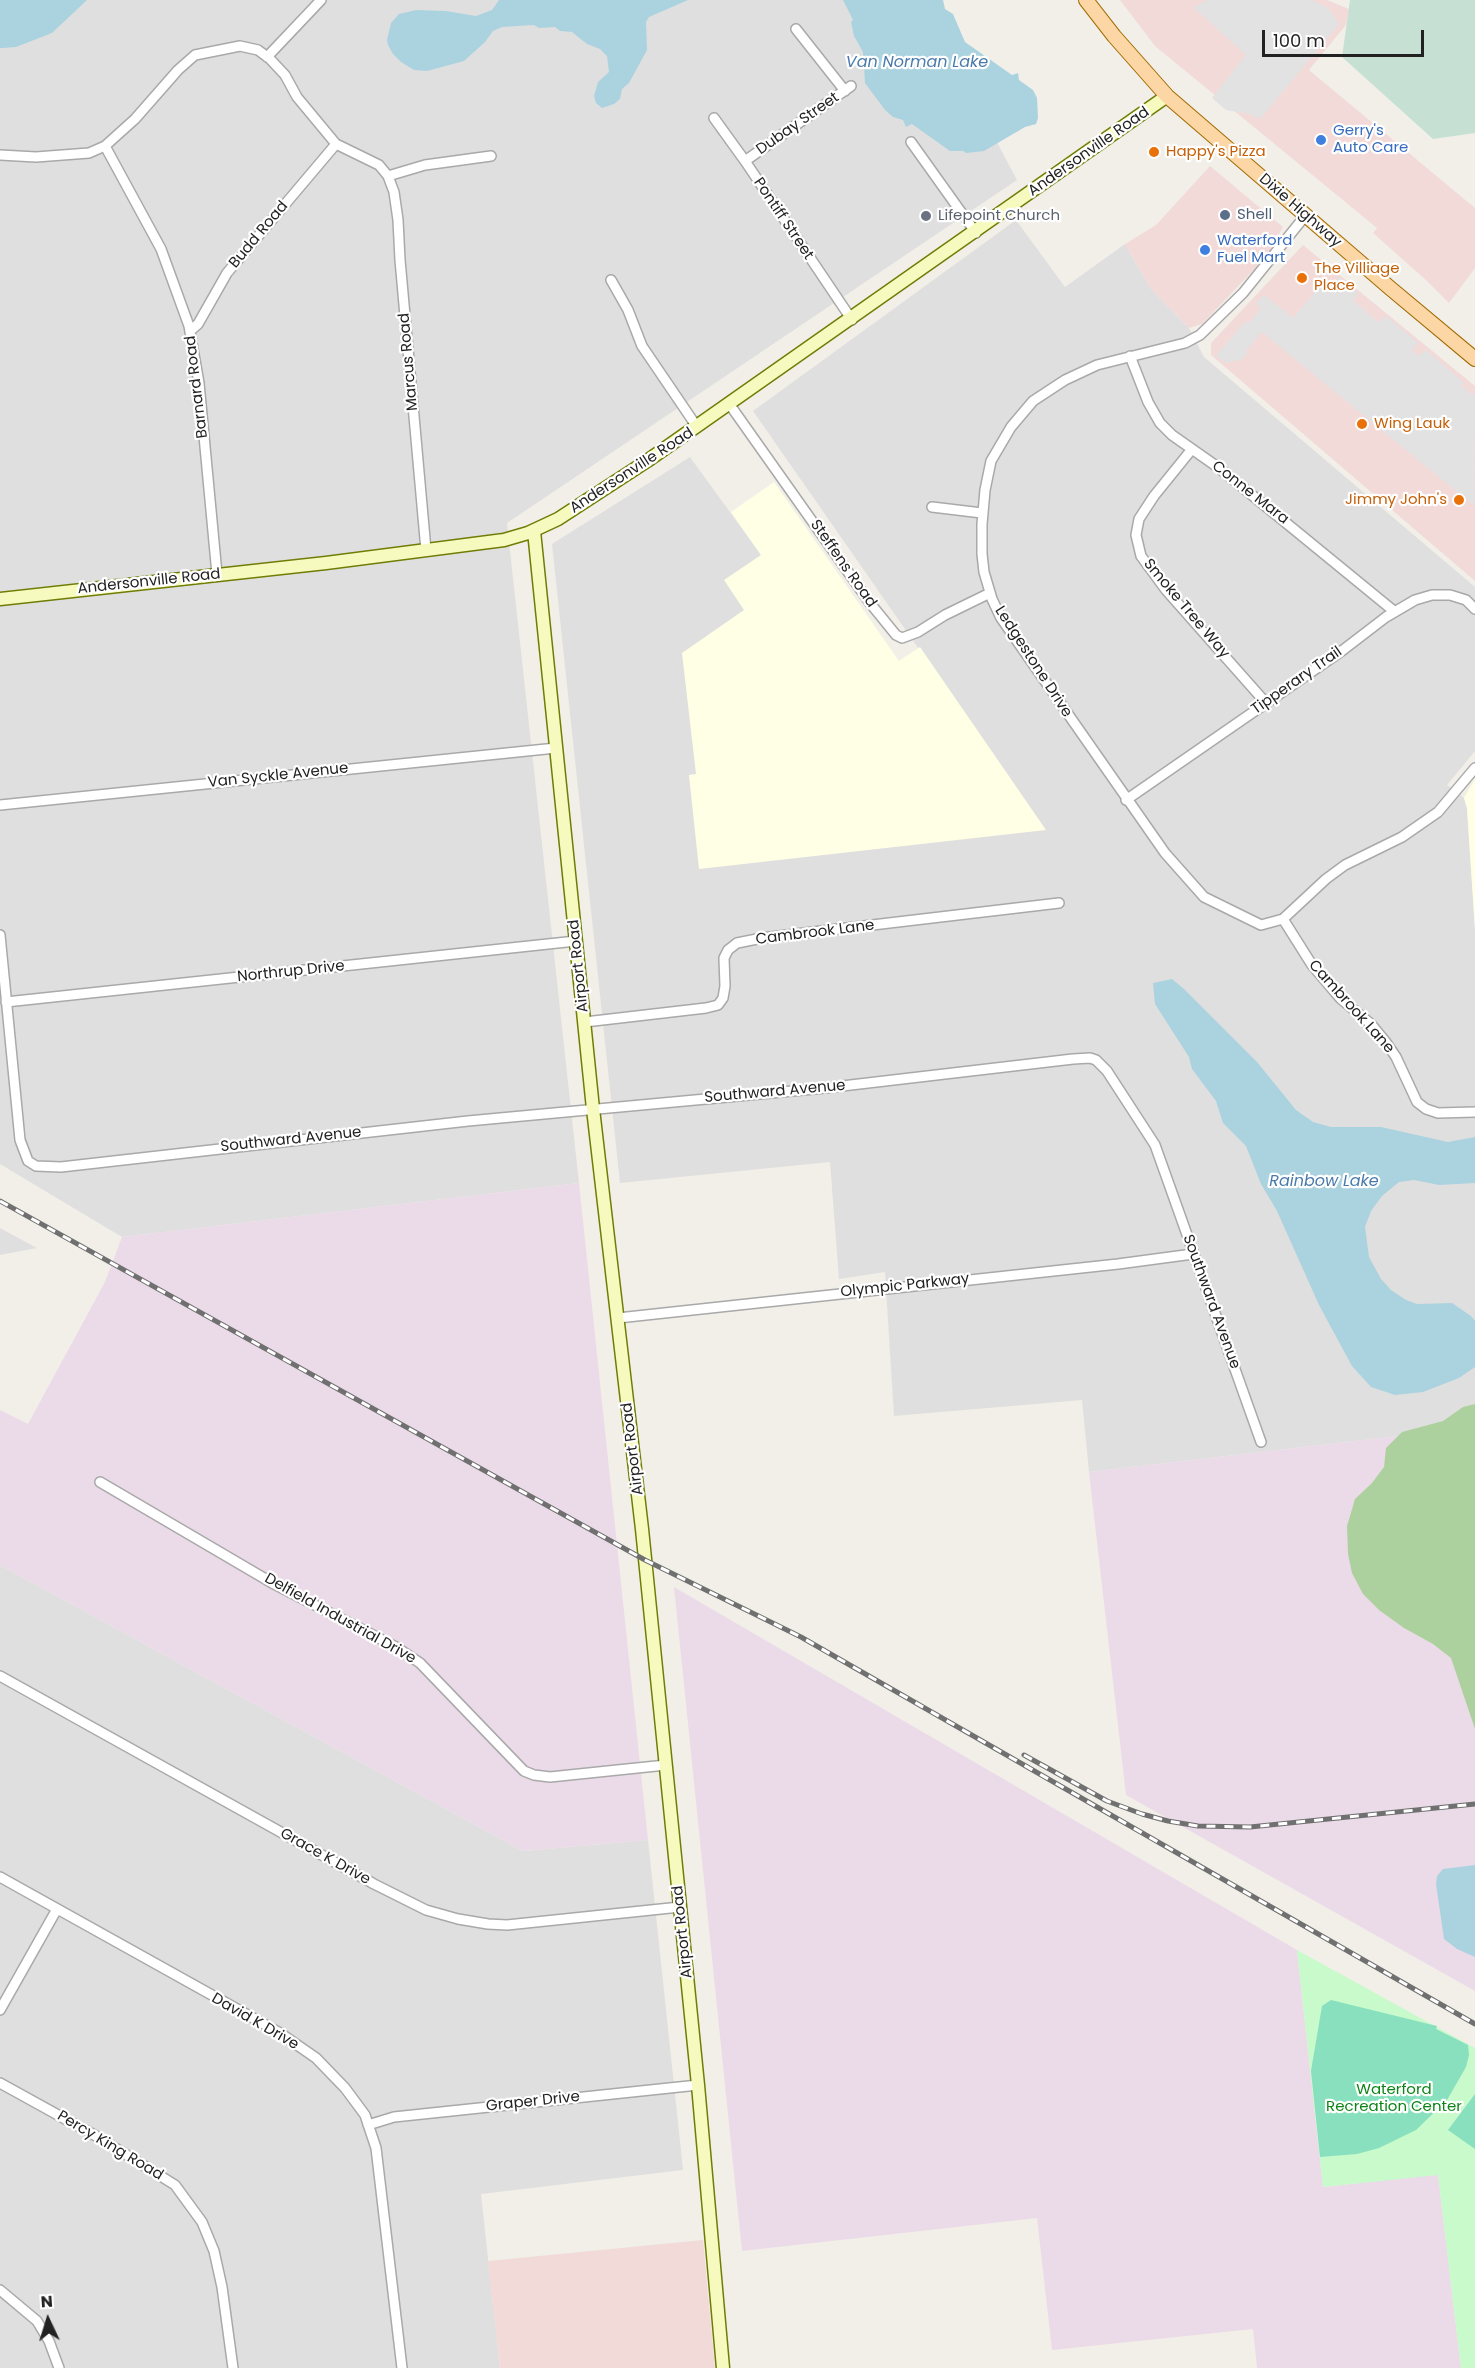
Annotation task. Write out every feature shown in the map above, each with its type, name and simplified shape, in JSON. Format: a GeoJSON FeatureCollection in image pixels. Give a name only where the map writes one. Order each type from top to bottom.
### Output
{"type":"FeatureCollection","features":[{"type":"Feature","properties":{"kind":"main road","name":"Dixie Highway"},"geometry":{"type":"LineString","coordinates":[[1086,0],[1114,36],[1167,96],[1475,359]]}},
{"type":"Feature","properties":{"kind":"street"},"geometry":{"type":"LineString","coordinates":[[267,57],[321,0]]}},
{"type":"Feature","properties":{"kind":"street","name":"Dubay Street"},"geometry":{"type":"LineString","coordinates":[[745,161],[848,88],[796,29]]}},
{"type":"Feature","properties":{"kind":"street"},"geometry":{"type":"LineString","coordinates":[[0,155],[36,157],[89,153],[105,146],[135,119],[178,70],[195,55],[240,46],[258,50],[285,75],[297,97],[336,144],[379,165],[388,176],[425,165],[491,156]]}},
{"type":"Feature","properties":{"kind":"street","name":"Andersonville Road"},"geometry":{"type":"LineString","coordinates":[[0,599],[426,550],[504,540],[534,531],[558,519],[697,428],[1167,96]]}},
{"type":"Feature","properties":{"kind":"street","name":"Pontiff Street"},"geometry":{"type":"LineString","coordinates":[[714,118],[852,320]]}},
{"type":"Feature","properties":{"kind":"street"},"geometry":{"type":"LineString","coordinates":[[911,142],[976,233]]}},
{"type":"Feature","properties":{"kind":"street","name":"Budd Road"},"geometry":{"type":"LineString","coordinates":[[190,331],[198,324],[227,273],[336,144]]}},
{"type":"Feature","properties":{"kind":"street","name":"Barnard Road"},"geometry":{"type":"LineString","coordinates":[[105,146],[161,249],[190,331],[199,383],[218,574]]}},
{"type":"Feature","properties":{"kind":"street","name":"Marcus Road"},"geometry":{"type":"LineString","coordinates":[[388,176],[394,192],[398,220],[426,550]]}},
{"type":"Feature","properties":{"kind":"street","name":"Ledgestone Drive"},"geometry":{"type":"LineString","coordinates":[[1283,919],[1261,925],[1204,897],[1165,853],[1001,618],[984,572],[982,513],[992,461],[1011,427],[1033,401],[1065,380],[1097,365],[1185,343],[1210,327],[1243,293],[1305,216]]}},
{"type":"Feature","properties":{"kind":"street"},"geometry":{"type":"LineString","coordinates":[[611,280],[628,310],[642,346],[697,428]]}},
{"type":"Feature","properties":{"kind":"street","name":"Conne Mara"},"geometry":{"type":"LineString","coordinates":[[1130,356],[1143,392],[1160,423],[1182,444],[1219,468],[1290,524],[1395,612]]}},
{"type":"Feature","properties":{"kind":"street","name":"Steffens Road"},"geometry":{"type":"LineString","coordinates":[[730,405],[870,603],[896,635],[903,638],[909,636],[990,593]]}},
{"type":"Feature","properties":{"kind":"street","name":"Smoke Tree Way"},"geometry":{"type":"LineString","coordinates":[[1192,449],[1154,496],[1139,519],[1136,535],[1141,556],[1166,590],[1266,703]]}},
{"type":"Feature","properties":{"kind":"street"},"geometry":{"type":"LineString","coordinates":[[932,507],[982,513]]}},
{"type":"Feature","properties":{"kind":"street","name":"Airport Road"},"geometry":{"type":"LineString","coordinates":[[534,531],[593,1109],[666,1765],[723,2368]]}},
{"type":"Feature","properties":{"kind":"street","name":"Tipperary Trail"},"geometry":{"type":"LineString","coordinates":[[1126,800],[1415,600],[1450,595],[1466,600],[1475,609]]}},
{"type":"Feature","properties":{"kind":"street","name":"Van Syckle Avenue"},"geometry":{"type":"LineString","coordinates":[[0,805],[556,748]]}},
{"type":"Feature","properties":{"kind":"street"},"geometry":{"type":"LineString","coordinates":[[1283,919],[1326,879],[1345,865],[1402,837],[1438,813],[1475,768]]}},
{"type":"Feature","properties":{"kind":"street","name":"Cambrook Lane"},"geometry":{"type":"LineString","coordinates":[[585,1022],[718,1005],[723,998],[725,986],[724,958],[728,950],[737,943],[762,938],[1059,903]]}},
{"type":"Feature","properties":{"kind":"street","name":"Cambrook Lane"},"geometry":{"type":"LineString","coordinates":[[1283,919],[1312,965],[1341,999],[1371,1024],[1385,1041],[1396,1057],[1401,1072],[1417,1102],[1426,1109],[1438,1113],[1475,1112]]}},
{"type":"Feature","properties":{"kind":"street"},"geometry":{"type":"LineString","coordinates":[[0,935],[6,1002]]}},
{"type":"Feature","properties":{"kind":"street","name":"Northrup Drive"},"geometry":{"type":"LineString","coordinates":[[6,1002],[576,941]]}},
{"type":"Feature","properties":{"kind":"street","name":"Southward Avenue"},"geometry":{"type":"LineString","coordinates":[[6,1002],[20,1140],[28,1161],[36,1166],[61,1167],[593,1109],[825,1088],[1090,1058],[1096,1060],[1107,1071],[1155,1145],[1261,1442]]}},
{"type":"Feature","properties":{"kind":"street","name":"Olympic Parkway"},"geometry":{"type":"LineString","coordinates":[[618,1318],[1193,1254]]}},
{"type":"Feature","properties":{"kind":"street","name":"Delfield Industrial Drive"},"geometry":{"type":"LineString","coordinates":[[100,1482],[274,1584],[396,1647],[420,1663],[524,1771],[550,1777],[666,1765]]}},
{"type":"Feature","properties":{"kind":"street","name":"Grace K Drive"},"geometry":{"type":"LineString","coordinates":[[1,1678],[374,1884],[426,1910],[468,1920],[507,1925],[680,1908]]}},
{"type":"Feature","properties":{"kind":"street","name":"David K Drive"},"geometry":{"type":"LineString","coordinates":[[0,1877],[279,2033],[307,2052],[345,2088],[365,2115],[380,2169],[402,2368]]}},
{"type":"Feature","properties":{"kind":"street"},"geometry":{"type":"LineString","coordinates":[[0,2010],[57,1909]]}},
{"type":"Feature","properties":{"kind":"street","name":"Percy King Road"},"geometry":{"type":"LineString","coordinates":[[0,2083],[96,2136],[175,2185],[202,2222],[214,2250],[222,2287],[232,2368]]}},
{"type":"Feature","properties":{"kind":"street","name":"Graper Drive"},"geometry":{"type":"LineString","coordinates":[[368,2124],[394,2117],[698,2085]]}},
{"type":"Feature","properties":{"kind":"street"},"geometry":{"type":"LineString","coordinates":[[0,2290],[37,2321],[49,2341],[58,2368]]}},
{"type":"Feature","properties":{"kind":"shaded area"},"geometry":{"type":"Polygon","coordinates":[[[0,0],[882,0],[982,114],[1017,180],[507,523],[579,1183],[122,1237],[0,1164],[0,0]]]}},
{"type":"Feature","properties":{"kind":"shaded area"},"geometry":{"type":"Polygon","coordinates":[[[1120,0],[1327,0],[1349,9],[1346,25],[1309,70],[1475,208],[1475,268],[1449,303],[1373,233],[1377,228],[1155,46],[1120,0]]]}},
{"type":"Feature","properties":{"kind":"shaded area"},"geometry":{"type":"Polygon","coordinates":[[[1206,0],[1312,0],[1328,8],[1339,24],[1260,119],[1250,114],[1226,110],[1212,98],[1246,55],[1194,8],[1206,0]]]}},
{"type":"Feature","properties":{"kind":"shaded area"},"geometry":{"type":"Polygon","coordinates":[[[1350,0],[1475,0],[1475,133],[1433,139],[1342,57],[1350,0]]]}},
{"type":"Feature","properties":{"kind":"shaded area"},"geometry":{"type":"Polygon","coordinates":[[[1210,166],[1283,227],[1267,256],[1202,324],[1189,328],[1151,289],[1125,244],[1156,225],[1210,166]]]}},
{"type":"Feature","properties":{"kind":"shaded area"},"geometry":{"type":"Polygon","coordinates":[[[1016,220],[1065,287],[1125,244],[1151,289],[1189,328],[1204,357],[1475,587],[1475,751],[1447,785],[1464,798],[1467,808],[1475,929],[1475,1430],[1390,1437],[1089,1472],[1082,1400],[894,1416],[885,1272],[839,1279],[830,1162],[620,1183],[552,544],[690,457],[761,555],[696,774],[690,775],[1045,830],[753,411],[1016,220]]]}},
{"type":"Feature","properties":{"kind":"shaded area"},"geometry":{"type":"Polygon","coordinates":[[[1303,245],[1475,386],[1475,581],[1211,355],[1211,343],[1303,245]]]}},
{"type":"Feature","properties":{"kind":"shaded area"},"geometry":{"type":"Polygon","coordinates":[[[1339,277],[1358,293],[1353,300],[1374,319],[1379,322],[1386,316],[1418,343],[1412,350],[1418,356],[1426,350],[1463,382],[1461,386],[1473,395],[1475,393],[1474,506],[1262,332],[1242,359],[1226,363],[1216,356],[1245,322],[1249,323],[1261,309],[1256,303],[1264,295],[1293,318],[1326,279],[1333,285],[1339,277]]]}},
{"type":"Feature","properties":{"kind":"shaded area"},"geometry":{"type":"Polygon","coordinates":[[[774,482],[899,661],[920,647],[1046,830],[699,869],[689,775],[696,774],[682,653],[744,610],[724,580],[761,555],[731,512],[774,482]]]}},
{"type":"Feature","properties":{"kind":"shaded area"},"geometry":{"type":"Polygon","coordinates":[[[1475,779],[1475,929],[1467,808],[1464,798],[1475,779]]]}},
{"type":"Feature","properties":{"kind":"shaded area"},"geometry":{"type":"Polygon","coordinates":[[[579,1183],[648,1840],[523,1851],[0,1565],[0,1410],[28,1424],[105,1282],[122,1237],[579,1183]]]}},
{"type":"Feature","properties":{"kind":"shaded area"},"geometry":{"type":"Polygon","coordinates":[[[0,1228],[37,1248],[0,1255],[0,1228]]]}},
{"type":"Feature","properties":{"kind":"shaded area"},"geometry":{"type":"Polygon","coordinates":[[[1475,1430],[1475,1991],[1126,1795],[1089,1472],[1390,1437],[1475,1430]]]}},
{"type":"Feature","properties":{"kind":"shaded area"},"geometry":{"type":"Polygon","coordinates":[[[0,1565],[523,1851],[648,1840],[683,2170],[481,2194],[500,2368],[0,2368],[0,1565]]]}},
{"type":"Feature","properties":{"kind":"shaded area"},"geometry":{"type":"Polygon","coordinates":[[[674,1587],[1297,1950],[1323,2187],[1438,2174],[1461,2368],[1257,2368],[1253,2329],[1052,2350],[1037,2218],[742,2251],[674,1587]]]}},
{"type":"Feature","properties":{"kind":"shaded area"},"geometry":{"type":"Polygon","coordinates":[[[703,2240],[715,2368],[500,2368],[488,2261],[703,2240]]]}},
{"type":"Feature","properties":{"kind":"green space"},"geometry":{"type":"Polygon","coordinates":[[[1475,1404],[1475,1729],[1451,1658],[1379,1610],[1363,1594],[1352,1573],[1348,1554],[1347,1526],[1355,1499],[1372,1483],[1384,1467],[1386,1448],[1402,1432],[1443,1421],[1463,1407],[1475,1404]]]}},
{"type":"Feature","properties":{"kind":"green space","name":"Waterford Recreation Center"},"geometry":{"type":"Polygon","coordinates":[[[1297,1950],[1475,2048],[1475,2368],[1461,2368],[1438,2175],[1323,2187],[1297,1950]]]}},
{"type":"Feature","properties":{"kind":"green space"},"geometry":{"type":"Polygon","coordinates":[[[1331,2000],[1437,2026],[1436,2029],[1468,2045],[1469,2055],[1466,2067],[1447,2100],[1416,2130],[1379,2148],[1357,2154],[1320,2157],[1311,2071],[1322,2006],[1331,2000]]]}},
{"type":"Feature","properties":{"kind":"green space"},"geometry":{"type":"Polygon","coordinates":[[[1475,2094],[1475,2149],[1448,2130],[1475,2094]]]}},
{"type":"Feature","properties":{"kind":"water"},"geometry":{"type":"Polygon","coordinates":[[[0,0],[87,0],[52,33],[16,47],[0,48],[0,0]]]}},
{"type":"Feature","properties":{"kind":"water"},"geometry":{"type":"Polygon","coordinates":[[[499,0],[688,0],[649,17],[646,22],[647,50],[629,83],[622,89],[620,99],[602,108],[596,103],[594,96],[598,82],[609,72],[607,56],[600,49],[587,44],[572,32],[560,31],[555,27],[539,28],[534,25],[502,27],[493,31],[485,42],[464,61],[427,71],[414,70],[401,62],[388,45],[391,23],[399,14],[416,10],[446,11],[476,16],[492,10],[499,0]]]}},
{"type":"Feature","properties":{"kind":"water","name":"Van Norman Lake"},"geometry":{"type":"Polygon","coordinates":[[[843,0],[943,0],[945,9],[953,14],[965,42],[1012,75],[1018,73],[1019,80],[1033,90],[1037,98],[1036,124],[1025,127],[984,151],[966,153],[950,151],[912,124],[906,127],[903,120],[893,117],[885,110],[865,83],[863,52],[854,36],[851,22],[853,20],[843,0]]]}},
{"type":"Feature","properties":{"kind":"water","name":"Rainbow Lake"},"geometry":{"type":"Polygon","coordinates":[[[1172,979],[1257,1062],[1296,1110],[1313,1122],[1331,1127],[1381,1127],[1448,1142],[1475,1137],[1475,1183],[1439,1185],[1414,1180],[1399,1182],[1382,1196],[1371,1211],[1365,1227],[1369,1257],[1381,1279],[1391,1290],[1417,1304],[1452,1303],[1475,1321],[1475,1367],[1459,1378],[1423,1392],[1395,1395],[1371,1387],[1352,1366],[1319,1305],[1277,1211],[1261,1184],[1246,1146],[1223,1123],[1216,1101],[1192,1069],[1189,1057],[1155,1004],[1153,983],[1172,979]]]}},
{"type":"Feature","properties":{"kind":"water"},"geometry":{"type":"Polygon","coordinates":[[[1475,1865],[1475,1957],[1457,1949],[1444,1939],[1436,1884],[1437,1876],[1443,1869],[1475,1865]]]}},
{"type":"Feature","properties":{"kind":"railway"},"geometry":{"type":"LineString","coordinates":[[0,1201],[645,1560],[801,1637],[1475,2024]]}},
{"type":"Feature","properties":{"kind":"railway"},"geometry":{"type":"LineString","coordinates":[[1024,1755],[1107,1801],[1142,1814],[1198,1826],[1250,1827],[1475,1804]]}},
{"type":"Feature","properties":{"kind":"place","name":"Gerry's Auto Care"},"geometry":{"type":"Point","coordinates":[1321,140]}},
{"type":"Feature","properties":{"kind":"place","name":"Happy's Pizza"},"geometry":{"type":"Point","coordinates":[1154,152]}},
{"type":"Feature","properties":{"kind":"place","name":"Shell"},"geometry":{"type":"Point","coordinates":[1225,215]}},
{"type":"Feature","properties":{"kind":"place","name":"Lifepoint Church"},"geometry":{"type":"Point","coordinates":[926,216]}},
{"type":"Feature","properties":{"kind":"place","name":"Waterford Fuel Mart"},"geometry":{"type":"Point","coordinates":[1205,250]}},
{"type":"Feature","properties":{"kind":"place","name":"The Villiage Place"},"geometry":{"type":"Point","coordinates":[1302,278]}},
{"type":"Feature","properties":{"kind":"place","name":"Wing Lauk"},"geometry":{"type":"Point","coordinates":[1362,424]}},
{"type":"Feature","properties":{"kind":"place","name":"Jimmy John's"},"geometry":{"type":"Point","coordinates":[1459,500]}}]}
